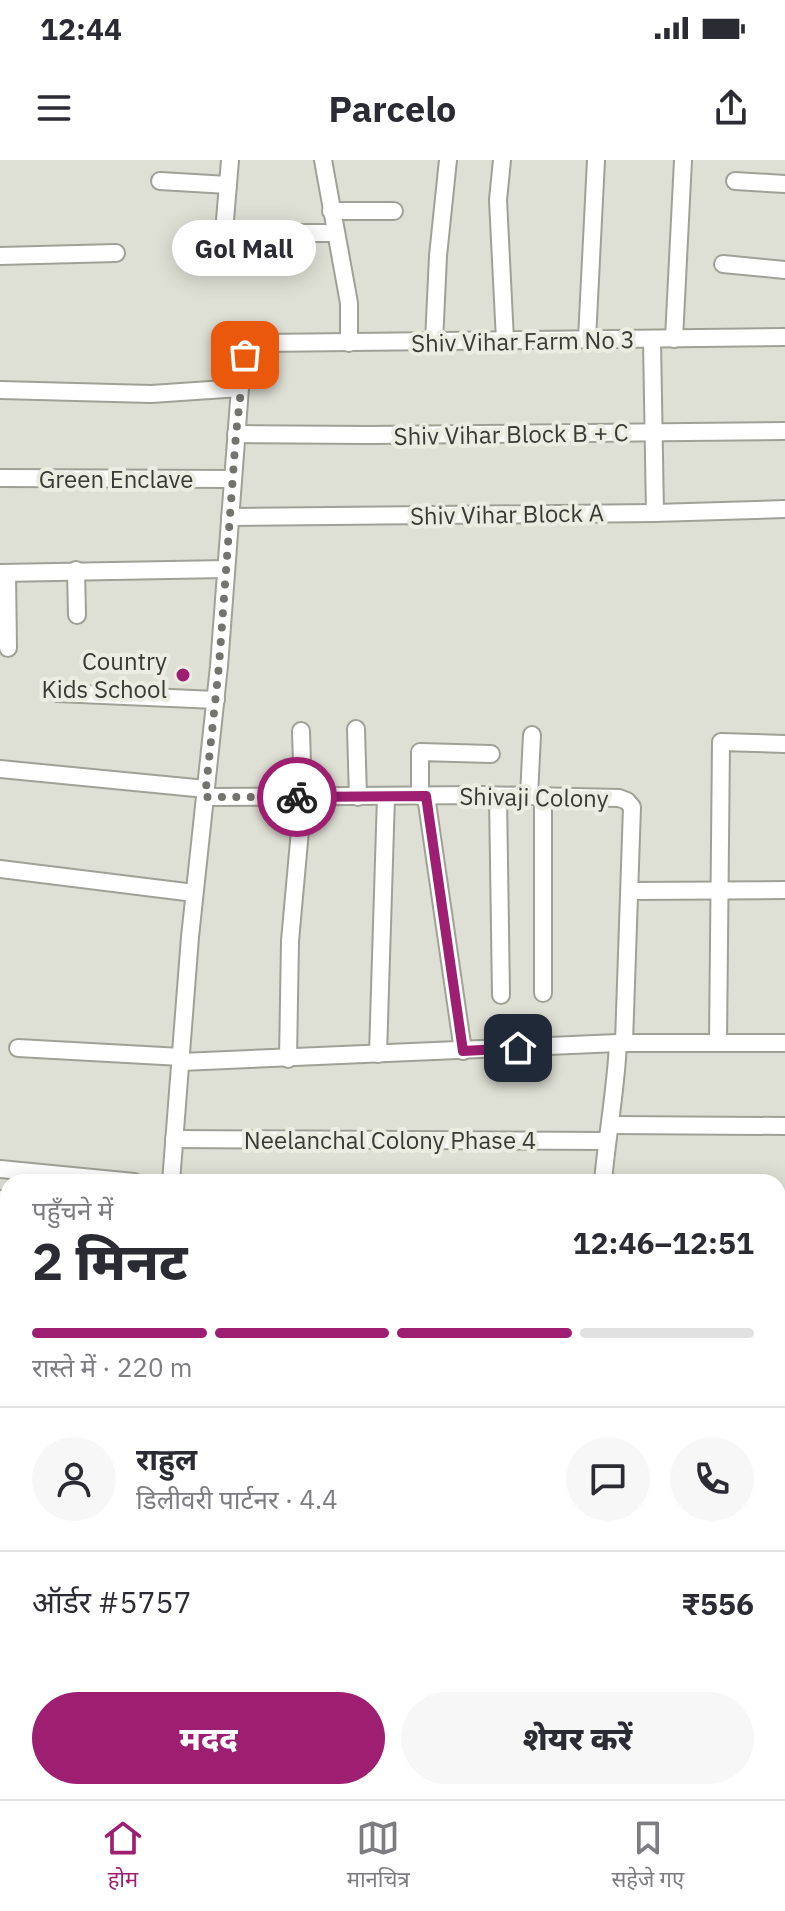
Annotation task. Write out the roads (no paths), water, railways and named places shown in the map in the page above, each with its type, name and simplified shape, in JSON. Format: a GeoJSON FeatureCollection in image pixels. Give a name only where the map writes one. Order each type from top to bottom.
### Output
{"type":"FeatureCollection","features":[{"type":"Feature","properties":{"kind":"street"},"geometry":{"type":"LineString","coordinates":[[225,220],[230,160]]}},
{"type":"Feature","properties":{"kind":"street"},"geometry":{"type":"LineString","coordinates":[[323,160],[349,303],[349,343]]}},
{"type":"Feature","properties":{"kind":"street"},"geometry":{"type":"LineString","coordinates":[[434,342],[438,256],[448,160]]}},
{"type":"Feature","properties":{"kind":"street"},"geometry":{"type":"LineString","coordinates":[[502,160],[498,200],[505,340]]}},
{"type":"Feature","properties":{"kind":"street"},"geometry":{"type":"LineString","coordinates":[[587,339],[596,160]]}},
{"type":"Feature","properties":{"kind":"street"},"geometry":{"type":"LineString","coordinates":[[674,339],[683,160]]}},
{"type":"Feature","properties":{"kind":"street"},"geometry":{"type":"LineString","coordinates":[[160,181],[228,185]]}},
{"type":"Feature","properties":{"kind":"street"},"geometry":{"type":"LineString","coordinates":[[735,181],[785,184]]}},
{"type":"Feature","properties":{"kind":"street"},"geometry":{"type":"LineString","coordinates":[[331,211],[394,211]]}},
{"type":"Feature","properties":{"kind":"street"},"geometry":{"type":"LineString","coordinates":[[265,233],[335,233]]}},
{"type":"Feature","properties":{"kind":"street"},"geometry":{"type":"LineString","coordinates":[[0,256],[116,253]]}},
{"type":"Feature","properties":{"kind":"street"},"geometry":{"type":"LineString","coordinates":[[723,264],[785,270]]}},
{"type":"Feature","properties":{"kind":"street","name":"Shiv Vihar Farm No 3"},"geometry":{"type":"LineString","coordinates":[[240,388],[245,355],[250,348],[261,343],[785,337]]}},
{"type":"Feature","properties":{"kind":"street"},"geometry":{"type":"LineString","coordinates":[[652,340],[655,513]]}},
{"type":"Feature","properties":{"kind":"street"},"geometry":{"type":"LineString","coordinates":[[0,390],[151,394],[240,388],[216,700],[194,893],[172,1174]]}},
{"type":"Feature","properties":{"kind":"street","name":"Shiv Vihar Block B + C"},"geometry":{"type":"LineString","coordinates":[[236,434],[785,431]]}},
{"type":"Feature","properties":{"kind":"street","name":"Green Enclave"},"geometry":{"type":"LineString","coordinates":[[0,478],[233,479]]}},
{"type":"Feature","properties":{"kind":"street","name":"Shiv Vihar Block A"},"geometry":{"type":"LineString","coordinates":[[230,517],[785,509]]}},
{"type":"Feature","properties":{"kind":"street"},"geometry":{"type":"LineString","coordinates":[[8,648],[3,573],[226,569]]}},
{"type":"Feature","properties":{"kind":"street"},"geometry":{"type":"LineString","coordinates":[[76,570],[77,615]]}},
{"type":"Feature","properties":{"kind":"street"},"geometry":{"type":"LineString","coordinates":[[57,693],[216,700]]}},
{"type":"Feature","properties":{"kind":"street"},"geometry":{"type":"LineString","coordinates":[[356,729],[358,797]]}},
{"type":"Feature","properties":{"kind":"street"},"geometry":{"type":"LineString","coordinates":[[288,1059],[290,941],[303,797],[301,731]]}},
{"type":"Feature","properties":{"kind":"street"},"geometry":{"type":"LineString","coordinates":[[532,735],[543,993]]}},
{"type":"Feature","properties":{"kind":"street"},"geometry":{"type":"LineString","coordinates":[[718,1043],[721,742],[785,744]]}},
{"type":"Feature","properties":{"kind":"street"},"geometry":{"type":"LineString","coordinates":[[463,1051],[423,796],[420,752],[491,754]]}},
{"type":"Feature","properties":{"kind":"street","name":"Shivaji Colony"},"geometry":{"type":"LineString","coordinates":[[0,769],[206,793],[303,797],[619,798],[632,807],[630,891]]}},
{"type":"Feature","properties":{"kind":"street"},"geometry":{"type":"LineString","coordinates":[[378,1054],[386,796]]}},
{"type":"Feature","properties":{"kind":"street"},"geometry":{"type":"LineString","coordinates":[[498,796],[501,995]]}},
{"type":"Feature","properties":{"kind":"street"},"geometry":{"type":"LineString","coordinates":[[0,869],[194,893]]}},
{"type":"Feature","properties":{"kind":"street"},"geometry":{"type":"LineString","coordinates":[[604,1174],[621,1042],[630,891],[785,890]]}},
{"type":"Feature","properties":{"kind":"street"},"geometry":{"type":"LineString","coordinates":[[18,1048],[181,1060],[288,1059],[621,1042],[785,1043]]}},
{"type":"Feature","properties":{"kind":"street","name":"Neelanchal Colony Phase 4"},"geometry":{"type":"LineString","coordinates":[[174,1139],[609,1133],[785,1126]]}},
{"type":"Feature","properties":{"kind":"street"},"geometry":{"type":"LineString","coordinates":[[0,1169],[52,1174]]}},
{"type":"Feature","properties":{"kind":"place","name":"Gol Mall"},"geometry":{"type":"Point","coordinates":[245,355]}},
{"type":"Feature","properties":{"kind":"place","name":"Country Kids School"},"geometry":{"type":"Point","coordinates":[183,675]}}]}
